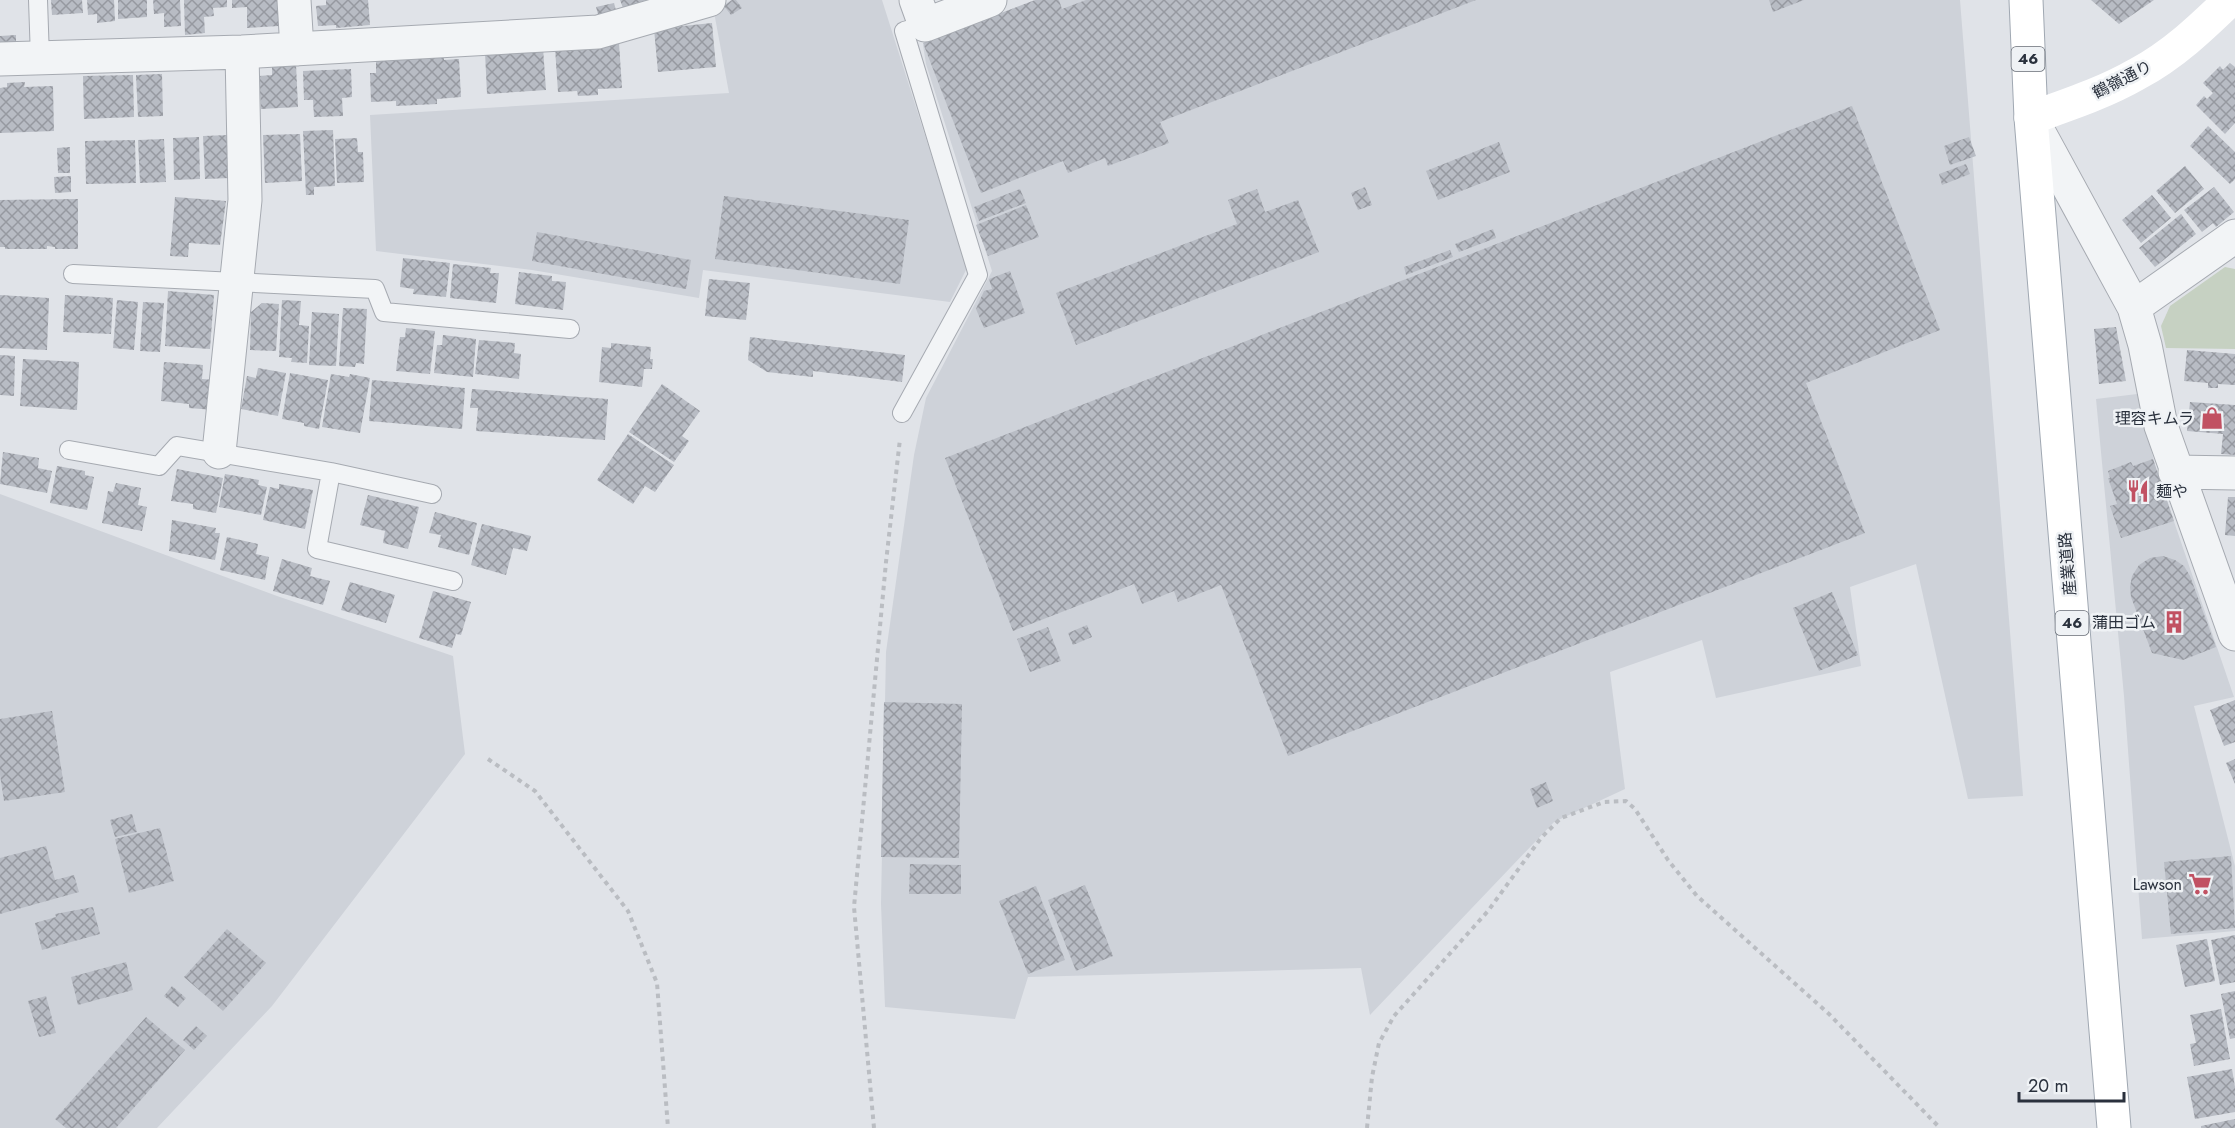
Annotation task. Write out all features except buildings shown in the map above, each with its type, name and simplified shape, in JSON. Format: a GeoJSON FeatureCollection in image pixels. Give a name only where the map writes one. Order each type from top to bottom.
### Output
{"type":"FeatureCollection","features":[{"type":"Feature","properties":{"kind":"main road","name":"産業道路"},"geometry":{"type":"LineString","coordinates":[[2026,0],[2031,118],[2114,1128]]}},
{"type":"Feature","properties":{"kind":"main road","name":"鶴嶺通り"},"geometry":{"type":"LineString","coordinates":[[2031,118],[2081,100],[2138,74],[2189,40],[2230,0]]}},
{"type":"Feature","properties":{"kind":"street"},"geometry":{"type":"LineString","coordinates":[[294,0],[297,49]]}},
{"type":"Feature","properties":{"kind":"street"},"geometry":{"type":"LineString","coordinates":[[0,59],[242,52],[598,32],[709,0]]}},
{"type":"Feature","properties":{"kind":"street"},"geometry":{"type":"LineString","coordinates":[[920,12],[990,0]]}},
{"type":"Feature","properties":{"kind":"street"},"geometry":{"type":"LineString","coordinates":[[219,452],[245,200],[242,52]]}},
{"type":"Feature","properties":{"kind":"street"},"geometry":{"type":"LineString","coordinates":[[2031,118],[2134,307],[2145,345],[2161,426],[2175,472],[2235,634]]}},
{"type":"Feature","properties":{"kind":"street"},"geometry":{"type":"LineString","coordinates":[[2134,307],[2235,236]]}},
{"type":"Feature","properties":{"kind":"street"},"geometry":{"type":"LineString","coordinates":[[2175,472],[2235,473]]}},
{"type":"Feature","properties":{"kind":"lane"},"geometry":{"type":"LineString","coordinates":[[38,0],[40,58]]}},
{"type":"Feature","properties":{"kind":"lane"},"geometry":{"type":"LineString","coordinates":[[902,412],[978,275],[904,31],[920,12]]}},
{"type":"Feature","properties":{"kind":"lane"},"geometry":{"type":"LineString","coordinates":[[72,274],[375,289],[384,312],[570,329]]}},
{"type":"Feature","properties":{"kind":"lane"},"geometry":{"type":"LineString","coordinates":[[69,450],[159,466],[177,446],[331,472],[432,494]]}},
{"type":"Feature","properties":{"kind":"lane"},"geometry":{"type":"LineString","coordinates":[[331,472],[318,549],[453,582]]}},
{"type":"Feature","properties":{"kind":"path"},"geometry":{"type":"LineString","coordinates":[[874,1128],[854,907],[902,412]]}},
{"type":"Feature","properties":{"kind":"path"},"geometry":{"type":"LineString","coordinates":[[488,759],[535,791],[628,911],[657,983],[668,1128]]}},
{"type":"Feature","properties":{"kind":"path"},"geometry":{"type":"LineString","coordinates":[[1367,1128],[1372,1077],[1379,1043],[1394,1016],[1488,911],[1541,838],[1562,818],[1604,802],[1626,801],[1635,809],[1668,861],[1697,896],[1829,1014],[1940,1128]]}},
{"type":"Feature","properties":{"kind":"shaded area"},"geometry":{"type":"Polygon","coordinates":[[[731,0],[882,0],[967,268],[950,302],[703,270],[699,298],[532,270],[376,251],[370,115],[729,93],[714,12],[731,0]]]}},
{"type":"Feature","properties":{"kind":"shaded area"},"geometry":{"type":"Polygon","coordinates":[[[1040,0],[1960,0],[2023,796],[1968,799],[1916,564],[1850,587],[1861,666],[1716,698],[1702,640],[1610,672],[1625,789],[1554,822],[1370,1015],[1361,968],[1028,977],[1015,1019],[885,1007],[881,904],[886,652],[914,455],[926,398],[992,271],[926,64],[923,45],[1040,0]]]}},
{"type":"Feature","properties":{"kind":"shaded area"},"geometry":{"type":"Polygon","coordinates":[[[2137,394],[2156,469],[2234,697],[2194,706],[2235,866],[2235,931],[2142,939],[2124,696],[2096,399],[2137,394]]]}},
{"type":"Feature","properties":{"kind":"shaded area"},"geometry":{"type":"Polygon","coordinates":[[[0,494],[277,596],[453,656],[465,754],[272,1006],[157,1128],[0,1128],[0,494]]]}},
{"type":"Feature","properties":{"kind":"green space"},"geometry":{"type":"Polygon","coordinates":[[[2225,267],[2235,269],[2235,349],[2166,348],[2161,326],[2170,306],[2225,267]]]}},
{"type":"Feature","properties":{"kind":"place","name":"理容キムラ"},"geometry":{"type":"Point","coordinates":[2212,418]}},
{"type":"Feature","properties":{"kind":"place","name":"麺や"},"geometry":{"type":"Point","coordinates":[2138,491]}},
{"type":"Feature","properties":{"kind":"place","name":"蒲田ゴム"},"geometry":{"type":"Point","coordinates":[2174,622]}},
{"type":"Feature","properties":{"kind":"place","name":"Lawson"},"geometry":{"type":"Point","coordinates":[2200,884]}}]}
